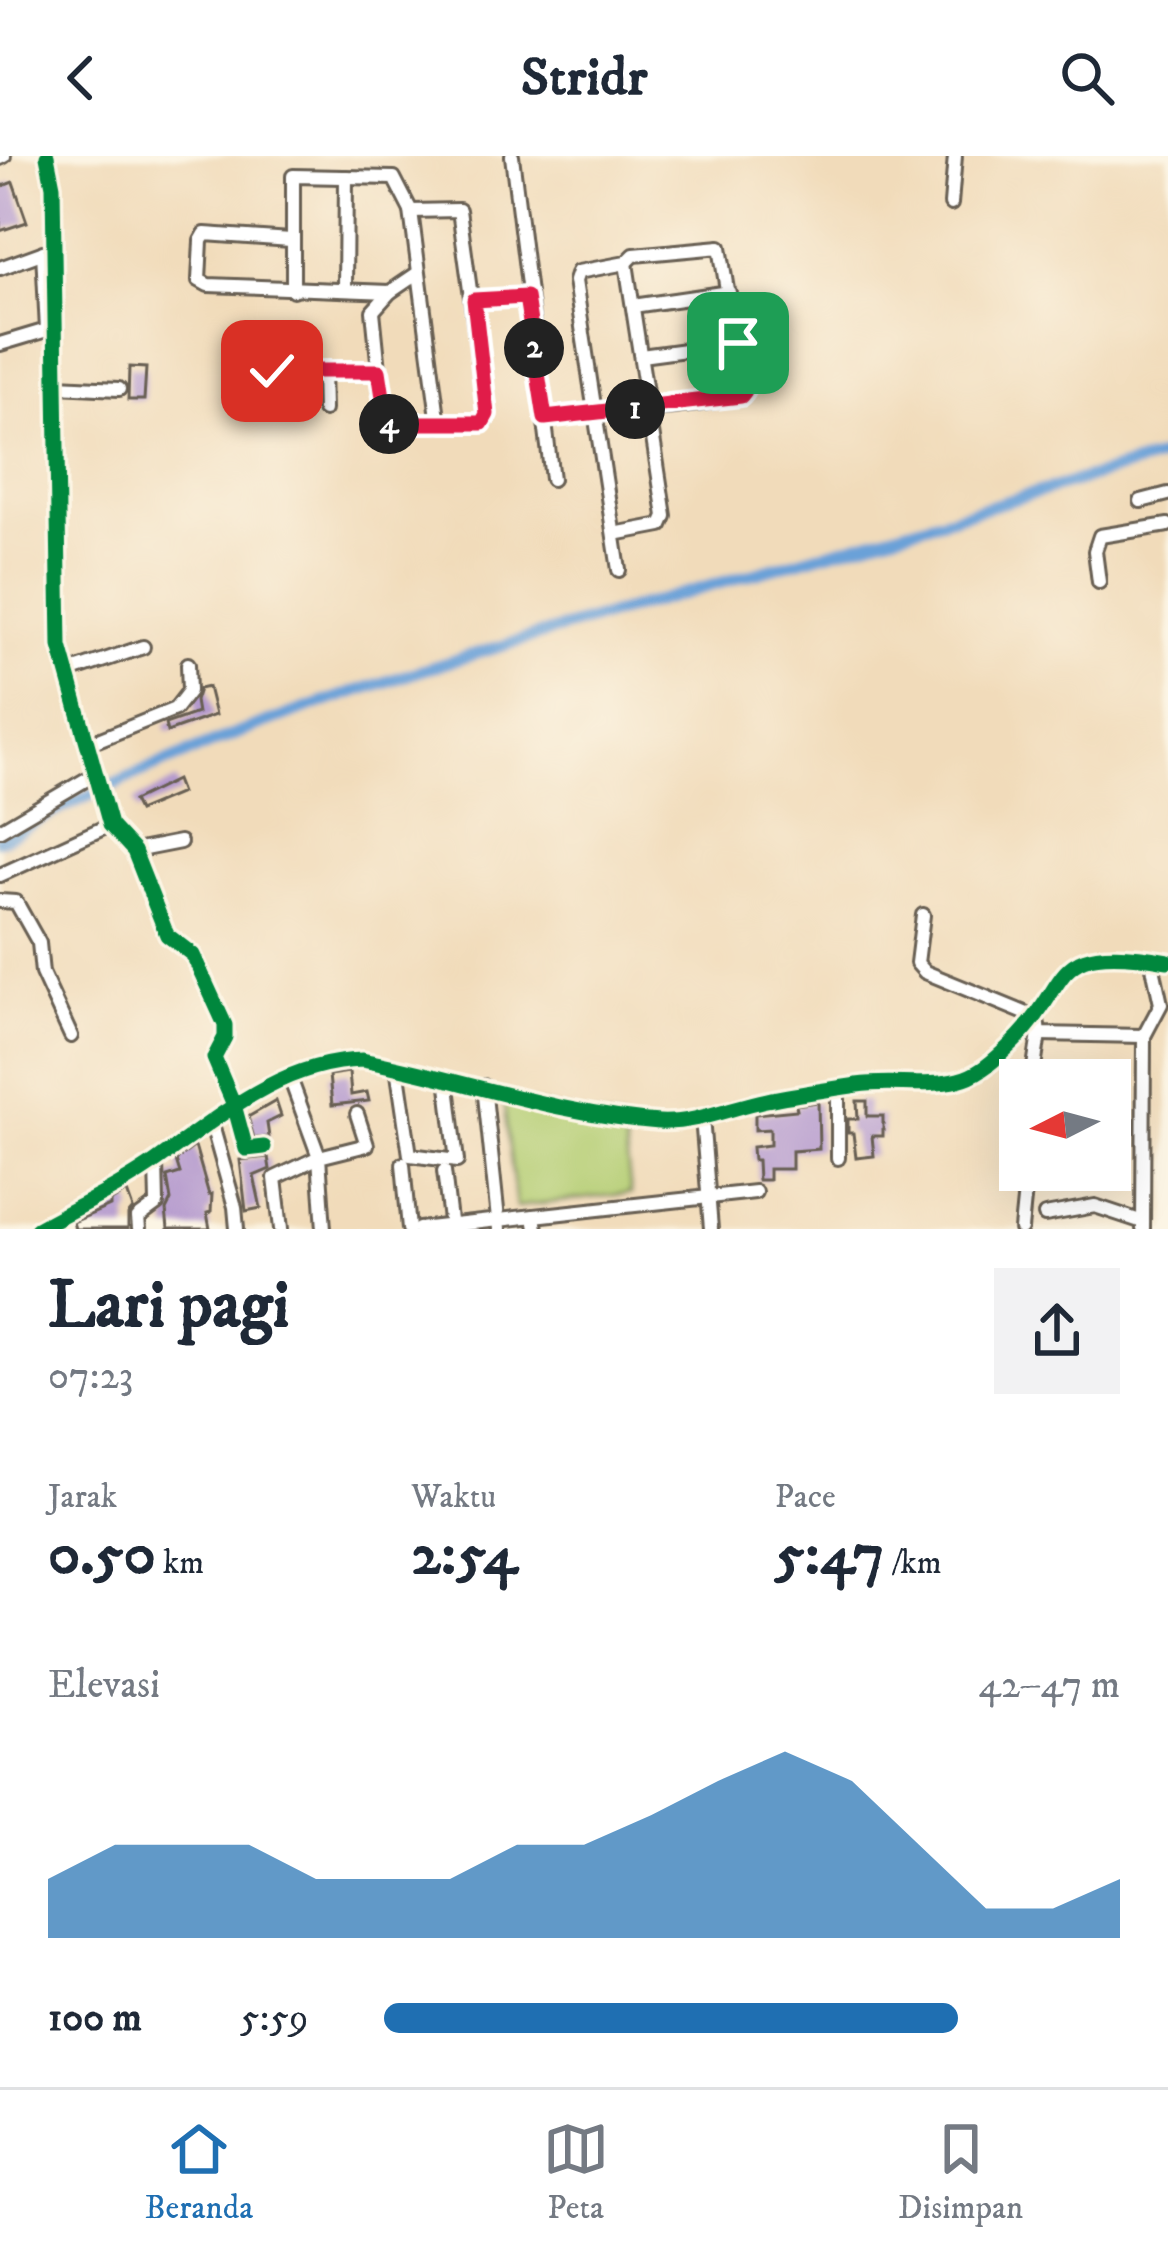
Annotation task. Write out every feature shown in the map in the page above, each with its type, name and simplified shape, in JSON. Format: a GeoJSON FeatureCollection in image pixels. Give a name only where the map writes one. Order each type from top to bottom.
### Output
{"type":"FeatureCollection","features":[{"type":"Feature","properties":{"kind":"street"},"geometry":{"type":"LineString","coordinates":[[0,344],[47,330],[53,186],[47,156]]}},
{"type":"Feature","properties":{"kind":"street"},"geometry":{"type":"LineString","coordinates":[[512,156],[551,478]]}},
{"type":"Feature","properties":{"kind":"street"},"geometry":{"type":"LineString","coordinates":[[951,204],[955,156]]}},
{"type":"Feature","properties":{"kind":"street"},"geometry":{"type":"LineString","coordinates":[[293,290],[293,176],[399,181],[411,211],[439,424]]}},
{"type":"Feature","properties":{"kind":"street"},"geometry":{"type":"LineString","coordinates":[[345,290],[346,176]]}},
{"type":"Feature","properties":{"kind":"street"},"geometry":{"type":"LineString","coordinates":[[411,211],[460,211],[487,418],[482,423],[387,423],[374,311],[390,292],[418,273]]}},
{"type":"Feature","properties":{"kind":"street"},"geometry":{"type":"LineString","coordinates":[[291,240],[204,235],[199,280],[208,285],[390,292]]}},
{"type":"Feature","properties":{"kind":"street"},"geometry":{"type":"LineString","coordinates":[[545,418],[597,412],[648,408],[743,395],[738,343],[718,245],[634,254],[626,262],[578,272],[575,281],[597,412],[619,570]]}},
{"type":"Feature","properties":{"kind":"street"},"geometry":{"type":"LineString","coordinates":[[0,268],[49,250]]}},
{"type":"Feature","properties":{"kind":"street"},"geometry":{"type":"LineString","coordinates":[[49,250],[57,386],[60,646],[66,673],[109,820],[134,851],[167,935],[193,955],[225,1025],[226,1035],[214,1058],[235,1106],[246,1149],[264,1147]]}},
{"type":"Feature","properties":{"kind":"street"},"geometry":{"type":"LineString","coordinates":[[614,534],[664,520],[626,262]]}},
{"type":"Feature","properties":{"kind":"street"},"geometry":{"type":"LineString","coordinates":[[633,306],[729,292]]}},
{"type":"Feature","properties":{"kind":"street"},"geometry":{"type":"LineString","coordinates":[[474,300],[526,297]]}},
{"type":"Feature","properties":{"kind":"street"},"geometry":{"type":"LineString","coordinates":[[641,356],[738,343]]}},
{"type":"Feature","properties":{"kind":"street"},"geometry":{"type":"LineString","coordinates":[[267,411],[269,375],[274,370],[379,371]]}},
{"type":"Feature","properties":{"kind":"street"},"geometry":{"type":"LineString","coordinates":[[323,370],[324,410]]}},
{"type":"Feature","properties":{"kind":"street"},"geometry":{"type":"LineString","coordinates":[[57,386],[119,389]]}},
{"type":"Feature","properties":{"kind":"street"},"geometry":{"type":"LineString","coordinates":[[1141,501],[1168,494]]}},
{"type":"Feature","properties":{"kind":"street"},"geometry":{"type":"LineString","coordinates":[[1099,582],[1095,551],[1100,536],[1168,525]]}},
{"type":"Feature","properties":{"kind":"street"},"geometry":{"type":"LineString","coordinates":[[66,673],[143,647]]}},
{"type":"Feature","properties":{"kind":"street"},"geometry":{"type":"LineString","coordinates":[[88,744],[175,709],[189,691],[188,664]]}},
{"type":"Feature","properties":{"kind":"street"},"geometry":{"type":"LineString","coordinates":[[0,830],[97,776]]}},
{"type":"Feature","properties":{"kind":"street"},"geometry":{"type":"LineString","coordinates":[[0,875],[109,820]]}},
{"type":"Feature","properties":{"kind":"street"},"geometry":{"type":"LineString","coordinates":[[134,851],[180,842]]}},
{"type":"Feature","properties":{"kind":"street"},"geometry":{"type":"LineString","coordinates":[[0,901],[16,902],[35,936],[42,973],[71,1036]]}},
{"type":"Feature","properties":{"kind":"street"},"geometry":{"type":"LineString","coordinates":[[922,915],[920,968],[1037,1018]]}},
{"type":"Feature","properties":{"kind":"street"},"geometry":{"type":"LineString","coordinates":[[37,1229],[156,1162],[235,1106],[289,1075],[325,1062],[362,1060],[595,1112],[650,1120],[702,1117],[838,1089],[961,1079],[994,1060],[1037,1018],[1061,976],[1076,962],[1114,953],[1168,962]]}},
{"type":"Feature","properties":{"kind":"street"},"geometry":{"type":"LineString","coordinates":[[1046,1215],[1095,1207],[1143,1225],[1144,1036],[1161,1004],[1151,958]]}},
{"type":"Feature","properties":{"kind":"street"},"geometry":{"type":"LineString","coordinates":[[1036,1059],[1037,1018]]}},
{"type":"Feature","properties":{"kind":"street"},"geometry":{"type":"LineString","coordinates":[[1040,1034],[1144,1036]]}},
{"type":"Feature","properties":{"kind":"street"},"geometry":{"type":"LineString","coordinates":[[397,1067],[410,1155],[458,1162],[447,1078]]}},
{"type":"Feature","properties":{"kind":"street"},"geometry":{"type":"LineString","coordinates":[[289,1075],[320,1157],[324,1229]]}},
{"type":"Feature","properties":{"kind":"street"},"geometry":{"type":"LineString","coordinates":[[484,1087],[499,1224]]}},
{"type":"Feature","properties":{"kind":"street"},"geometry":{"type":"LineString","coordinates":[[838,1089],[838,1157]]}},
{"type":"Feature","properties":{"kind":"street"},"geometry":{"type":"LineString","coordinates":[[281,1229],[275,1178],[320,1157],[367,1145],[357,1114]]}},
{"type":"Feature","properties":{"kind":"street"},"geometry":{"type":"LineString","coordinates":[[702,1117],[711,1229]]}},
{"type":"Feature","properties":{"kind":"street"},"geometry":{"type":"LineString","coordinates":[[212,1125],[237,1229]]}},
{"type":"Feature","properties":{"kind":"street"},"geometry":{"type":"LineString","coordinates":[[140,1229],[138,1218],[157,1204],[156,1162]]}},
{"type":"Feature","properties":{"kind":"street"},"geometry":{"type":"LineString","coordinates":[[403,1164],[409,1229]]}},
{"type":"Feature","properties":{"kind":"street"},"geometry":{"type":"LineString","coordinates":[[444,1171],[451,1227]]}},
{"type":"Feature","properties":{"kind":"street"},"geometry":{"type":"LineString","coordinates":[[1021,1229],[1025,1191]]}},
{"type":"Feature","properties":{"kind":"street"},"geometry":{"type":"LineString","coordinates":[[419,1229],[535,1222],[755,1192]]}},
{"type":"Feature","properties":{"kind":"green space"},"geometry":{"type":"Polygon","coordinates":[[[503,1097],[623,1123],[631,1193],[516,1207],[503,1097]]]}},
{"type":"Feature","properties":{"kind":"building"},"geometry":{"type":"Polygon","coordinates":[[[13,182],[27,222],[0,231],[0,187],[13,182]]]}},
{"type":"Feature","properties":{"kind":"building"},"geometry":{"type":"Polygon","coordinates":[[[129,367],[146,368],[144,400],[128,400],[129,367]]]}},
{"type":"Feature","properties":{"kind":"building"},"geometry":{"type":"Polygon","coordinates":[[[208,687],[215,715],[167,732],[165,724],[197,713],[199,689],[208,687]]]}},
{"type":"Feature","properties":{"kind":"building"},"geometry":{"type":"Polygon","coordinates":[[[176,780],[181,793],[138,811],[133,801],[176,780]]]}},
{"type":"Feature","properties":{"kind":"building"},"geometry":{"type":"Polygon","coordinates":[[[349,1072],[351,1095],[367,1092],[369,1101],[332,1105],[329,1075],[349,1072]]]}},
{"type":"Feature","properties":{"kind":"building"},"geometry":{"type":"Polygon","coordinates":[[[276,1101],[281,1116],[267,1123],[269,1137],[254,1138],[248,1117],[276,1101]]]}},
{"type":"Feature","properties":{"kind":"building"},"geometry":{"type":"Polygon","coordinates":[[[857,1101],[867,1101],[867,1116],[883,1116],[883,1136],[872,1136],[874,1156],[856,1158],[853,1133],[848,1133],[848,1119],[858,1119],[857,1101]]]}},
{"type":"Feature","properties":{"kind":"building"},"geometry":{"type":"Polygon","coordinates":[[[818,1102],[819,1149],[792,1151],[792,1169],[769,1169],[769,1180],[758,1180],[752,1147],[770,1145],[770,1129],[755,1130],[755,1114],[797,1110],[796,1105],[818,1102]]]}},
{"type":"Feature","properties":{"kind":"building"},"geometry":{"type":"Polygon","coordinates":[[[195,1146],[212,1194],[211,1212],[207,1213],[210,1229],[168,1229],[167,1177],[180,1173],[176,1160],[195,1146]]]}},
{"type":"Feature","properties":{"kind":"building"},"geometry":{"type":"Polygon","coordinates":[[[268,1157],[270,1169],[254,1176],[261,1208],[246,1211],[240,1160],[268,1157]]]}},
{"type":"Feature","properties":{"kind":"building"},"geometry":{"type":"Polygon","coordinates":[[[127,1192],[133,1209],[128,1229],[75,1229],[73,1222],[110,1206],[127,1192]]]}},
{"type":"Feature","properties":{"kind":"waterway"},"geometry":{"type":"LineString","coordinates":[[0,840],[153,767],[390,680],[1168,455]]}},
{"type":"Feature","properties":{"kind":"cycle path"},"geometry":{"type":"LineString","coordinates":[[47,156],[53,186],[60,646],[110,825],[134,851],[167,935],[193,955],[225,1025],[225,1037],[214,1058],[246,1149],[264,1147]]}},
{"type":"Feature","properties":{"kind":"cycle path"},"geometry":{"type":"LineString","coordinates":[[37,1229],[129,1179],[254,1094],[305,1070],[333,1063],[362,1060],[622,1118],[686,1120],[857,1085],[965,1078],[982,1069],[1028,1027],[1066,972],[1079,962],[1098,956],[1168,961]]}},
{"type":"Feature","properties":{"kind":"route"},"geometry":{"type":"LineString","coordinates":[[272,371],[379,371],[387,423],[482,423],[487,414],[474,300],[526,297],[545,418],[741,396],[745,391],[738,343]]}}]}
